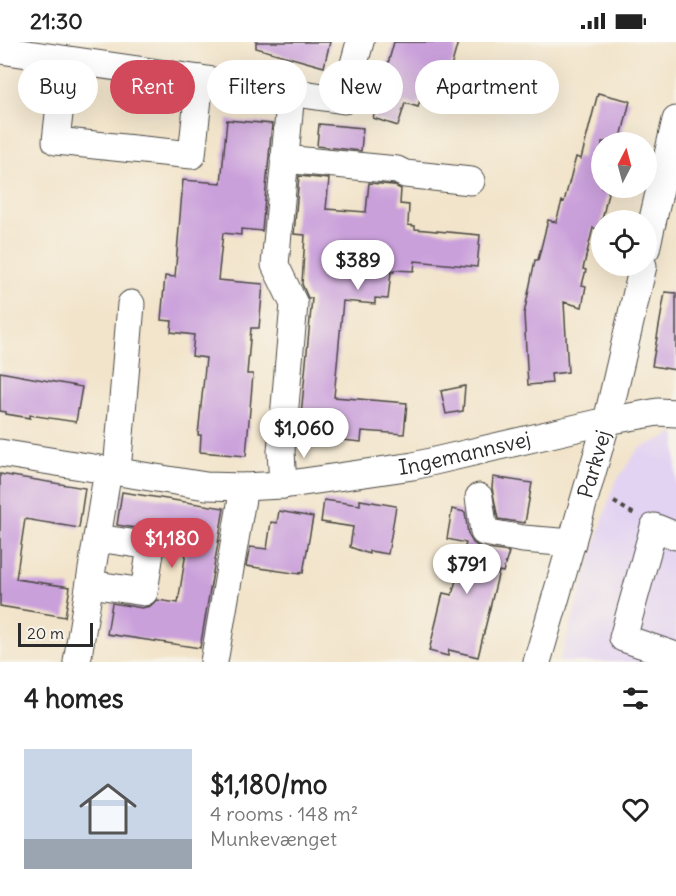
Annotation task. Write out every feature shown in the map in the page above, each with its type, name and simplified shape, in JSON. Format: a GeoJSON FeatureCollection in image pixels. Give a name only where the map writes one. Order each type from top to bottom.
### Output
{"type":"FeatureCollection","features":[{"type":"Feature","properties":{"kind":"street"},"geometry":{"type":"LineString","coordinates":[[307,94],[344,100],[360,42]]}},
{"type":"Feature","properties":{"kind":"street"},"geometry":{"type":"LineString","coordinates":[[0,50],[39,49],[65,60]]}},
{"type":"Feature","properties":{"kind":"street"},"geometry":{"type":"LineString","coordinates":[[98,65],[207,80]]}},
{"type":"Feature","properties":{"kind":"street"},"geometry":{"type":"LineString","coordinates":[[59,114],[56,141],[192,155],[200,79]]}},
{"type":"Feature","properties":{"kind":"street"},"geometry":{"type":"LineString","coordinates":[[283,484],[281,451],[294,304],[275,264],[289,114]]}},
{"type":"Feature","properties":{"kind":"street"},"geometry":{"type":"LineString","coordinates":[[655,210],[676,120]]}},
{"type":"Feature","properties":{"kind":"street"},"geometry":{"type":"LineString","coordinates":[[284,159],[397,170],[405,174],[471,181]]}},
{"type":"Feature","properties":{"kind":"street","name":"Parkvej"},"geometry":{"type":"LineString","coordinates":[[537,662],[607,421],[641,276]]}},
{"type":"Feature","properties":{"kind":"street"},"geometry":{"type":"LineString","coordinates":[[77,662],[97,538],[113,471],[130,304]]}},
{"type":"Feature","properties":{"kind":"street","name":"Ingemannsvej"},"geometry":{"type":"LineString","coordinates":[[0,453],[206,486],[244,487],[283,484],[413,466],[607,421],[658,412],[676,413]]}},
{"type":"Feature","properties":{"kind":"street"},"geometry":{"type":"LineString","coordinates":[[214,662],[244,487]]}},
{"type":"Feature","properties":{"kind":"street"},"geometry":{"type":"LineString","coordinates":[[479,497],[481,526],[484,532],[523,539],[572,543]]}},
{"type":"Feature","properties":{"kind":"street"},"geometry":{"type":"LineString","coordinates":[[676,536],[654,527],[623,638],[676,656]]}},
{"type":"Feature","properties":{"kind":"street"},"geometry":{"type":"LineString","coordinates":[[90,584],[144,592],[151,546],[97,538]]}},
{"type":"Feature","properties":{"kind":"shaded area"},"geometry":{"type":"Polygon","coordinates":[[[676,433],[676,662],[559,662],[614,484],[639,448],[676,433]]]}},
{"type":"Feature","properties":{"kind":"building"},"geometry":{"type":"Polygon","coordinates":[[[256,42],[330,42],[326,60],[319,60],[319,66],[307,62],[307,60],[299,60],[256,48],[256,42]]]}},
{"type":"Feature","properties":{"kind":"building"},"geometry":{"type":"Polygon","coordinates":[[[394,42],[458,42],[453,60],[415,60],[415,106],[405,103],[403,110],[403,60],[389,60],[394,42]]]}},
{"type":"Feature","properties":{"kind":"building"},"geometry":{"type":"Polygon","coordinates":[[[598,93],[630,101],[622,132],[591,132],[591,198],[607,198],[604,210],[591,210],[591,236],[583,269],[586,270],[582,285],[586,286],[582,307],[564,302],[568,372],[551,374],[552,383],[528,385],[524,314],[535,260],[538,260],[548,220],[556,222],[562,201],[564,202],[576,157],[581,159],[598,93]]]}},
{"type":"Feature","properties":{"kind":"building"},"geometry":{"type":"Polygon","coordinates":[[[374,114],[402,114],[398,126],[373,118],[374,114]]]}},
{"type":"Feature","properties":{"kind":"building"},"geometry":{"type":"Polygon","coordinates":[[[227,120],[272,124],[262,231],[241,229],[241,235],[223,233],[218,280],[263,284],[259,328],[251,328],[247,374],[253,374],[246,456],[200,452],[201,435],[198,435],[206,358],[192,356],[194,335],[171,332],[172,321],[161,320],[165,276],[175,277],[183,180],[221,183],[227,120]]]}},
{"type":"Feature","properties":{"kind":"building"},"geometry":{"type":"Polygon","coordinates":[[[319,124],[363,128],[361,151],[317,146],[319,124]]]}},
{"type":"Feature","properties":{"kind":"building"},"geometry":{"type":"Polygon","coordinates":[[[299,176],[329,179],[326,209],[366,212],[369,183],[393,185],[401,189],[400,204],[409,205],[408,225],[415,226],[415,229],[480,235],[477,267],[415,261],[414,271],[394,270],[391,272],[388,299],[375,298],[375,304],[343,301],[334,397],[407,403],[404,434],[362,431],[361,442],[314,437],[315,417],[301,416],[312,298],[308,298],[302,284],[305,235],[294,234],[299,176]]]}},
{"type":"Feature","properties":{"kind":"building"},"geometry":{"type":"Polygon","coordinates":[[[665,292],[676,293],[676,370],[652,366],[665,292]]]}},
{"type":"Feature","properties":{"kind":"building"},"geometry":{"type":"Polygon","coordinates":[[[0,372],[82,387],[76,422],[30,415],[30,418],[0,411],[0,372]]]}},
{"type":"Feature","properties":{"kind":"building"},"geometry":{"type":"Polygon","coordinates":[[[465,386],[463,411],[446,414],[441,391],[465,386]]]}},
{"type":"Feature","properties":{"kind":"building"},"geometry":{"type":"Polygon","coordinates":[[[0,474],[85,488],[79,528],[25,519],[16,579],[70,587],[65,617],[0,606],[0,474]]]}},
{"type":"Feature","properties":{"kind":"building"},"geometry":{"type":"Polygon","coordinates":[[[493,477],[532,483],[525,523],[498,519],[492,488],[493,477]]]}},
{"type":"Feature","properties":{"kind":"building"},"geometry":{"type":"Polygon","coordinates":[[[122,492],[224,508],[200,648],[107,634],[112,603],[142,608],[150,606],[157,600],[178,603],[186,552],[167,549],[169,541],[154,531],[117,525],[122,492]]]}},
{"type":"Feature","properties":{"kind":"building"},"geometry":{"type":"Polygon","coordinates":[[[324,500],[360,505],[360,500],[396,506],[388,554],[369,551],[369,554],[350,547],[353,527],[321,522],[324,500]]]}},
{"type":"Feature","properties":{"kind":"building"},"geometry":{"type":"Polygon","coordinates":[[[452,509],[465,512],[468,534],[473,543],[481,548],[509,552],[503,572],[499,571],[478,657],[449,650],[448,656],[429,651],[443,593],[452,595],[466,543],[447,539],[452,509]]]}},
{"type":"Feature","properties":{"kind":"building"},"geometry":{"type":"Polygon","coordinates":[[[279,511],[313,517],[303,573],[246,566],[250,547],[267,549],[271,522],[277,523],[279,511]]]}}]}
